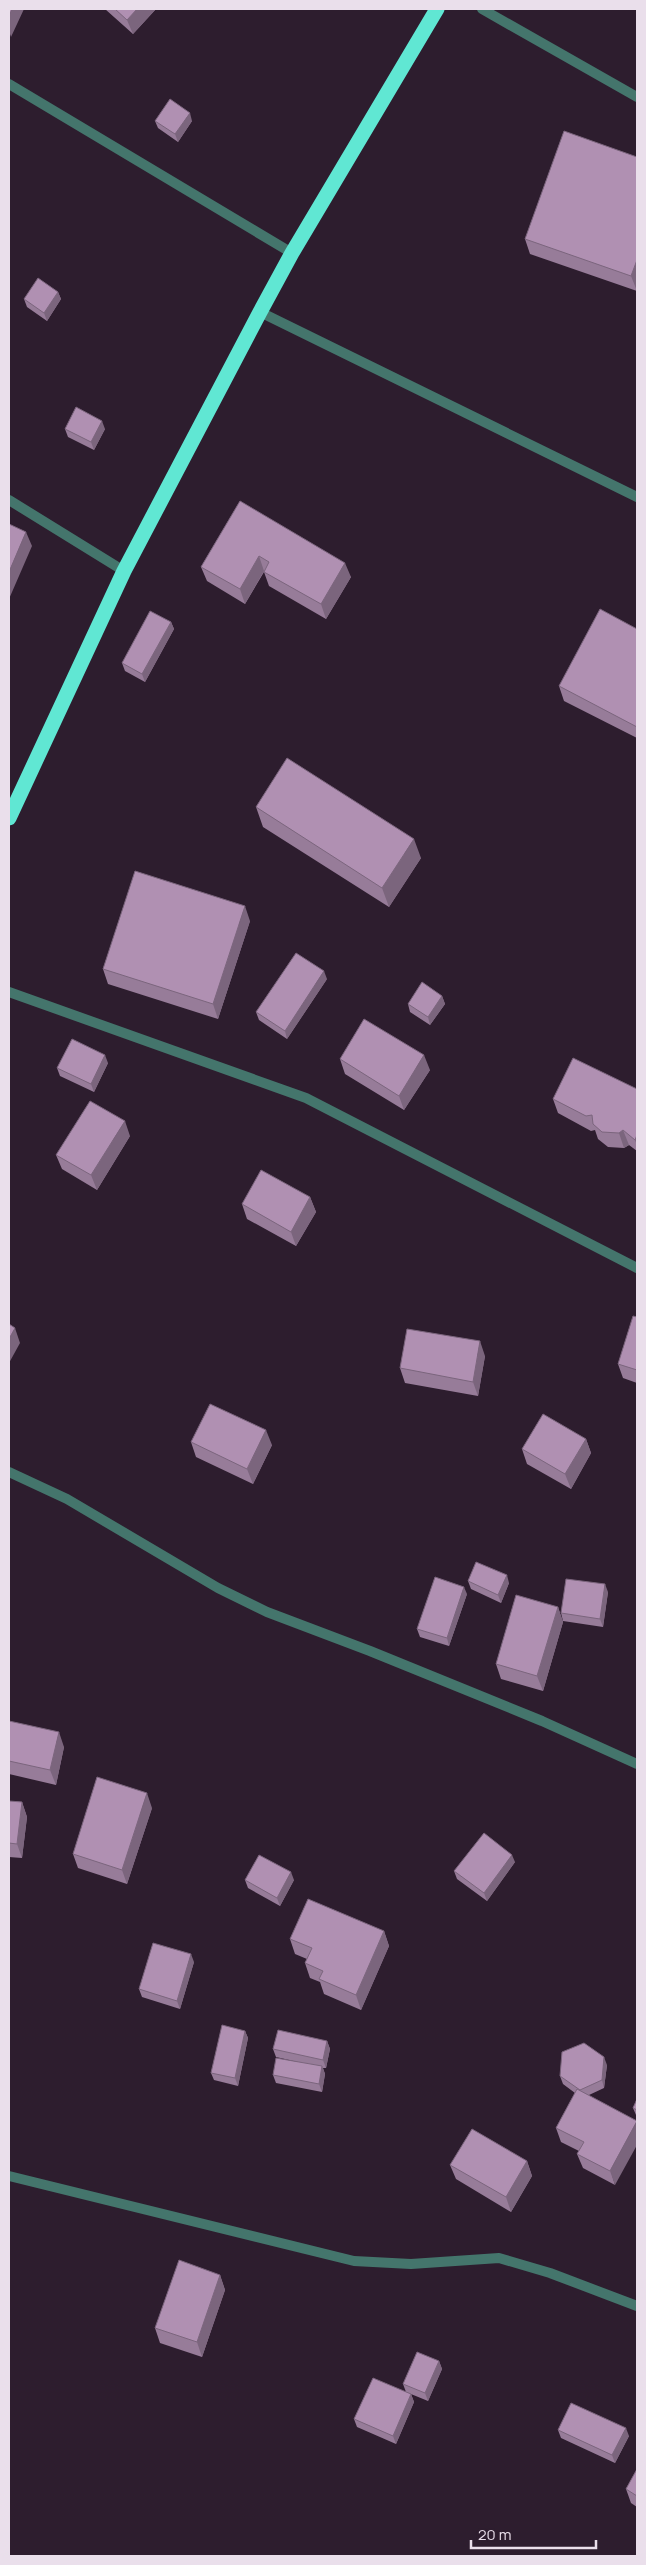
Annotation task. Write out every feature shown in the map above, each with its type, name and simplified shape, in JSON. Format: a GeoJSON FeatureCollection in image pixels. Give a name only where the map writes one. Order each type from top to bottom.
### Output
{"type":"FeatureCollection","features":[{"type":"Feature","properties":{"kind":"highway"},"geometry":{"type":"LineString","coordinates":[[9,818],[124,571],[260,312],[292,253],[437,9]]}},
{"type":"Feature","properties":{"kind":"street"},"geometry":{"type":"LineString","coordinates":[[482,9],[637,97]]}},
{"type":"Feature","properties":{"kind":"street"},"geometry":{"type":"LineString","coordinates":[[9,84],[292,253]]}},
{"type":"Feature","properties":{"kind":"street"},"geometry":{"type":"LineString","coordinates":[[260,312],[637,497]]}},
{"type":"Feature","properties":{"kind":"street"},"geometry":{"type":"LineString","coordinates":[[9,500],[124,571]]}},
{"type":"Feature","properties":{"kind":"street"},"geometry":{"type":"LineString","coordinates":[[9,992],[306,1098],[637,1268]]}},
{"type":"Feature","properties":{"kind":"street"},"geometry":{"type":"LineString","coordinates":[[9,1472],[67,1500],[218,1588],[267,1612],[370,1650],[470,1691],[637,1764]]}},
{"type":"Feature","properties":{"kind":"street"},"geometry":{"type":"LineString","coordinates":[[9,2176],[354,2261],[411,2264],[499,2258],[550,2273],[637,2306]]}},
{"type":"Feature","properties":{"kind":"building"},"geometry":{"type":"Polygon","coordinates":[[[115,9],[137,9],[127,20],[115,9]]]}},
{"type":"Feature","properties":{"kind":"building"},"geometry":{"type":"Polygon","coordinates":[[[170,99],[190,113],[175,134],[155,121],[170,99]]]}},
{"type":"Feature","properties":{"kind":"building"},"geometry":{"type":"Polygon","coordinates":[[[564,131],[637,157],[637,260],[631,276],[525,239],[564,131]]]}},
{"type":"Feature","properties":{"kind":"building"},"geometry":{"type":"Polygon","coordinates":[[[38,278],[58,292],[44,313],[24,299],[38,278]]]}},
{"type":"Feature","properties":{"kind":"building"},"geometry":{"type":"Polygon","coordinates":[[[76,407],[102,421],[91,442],[65,429],[76,407]]]}},
{"type":"Feature","properties":{"kind":"building"},"geometry":{"type":"Polygon","coordinates":[[[240,501],[345,563],[321,604],[264,572],[269,562],[259,556],[240,589],[201,567],[240,501]]]}},
{"type":"Feature","properties":{"kind":"building"},"geometry":{"type":"Polygon","coordinates":[[[9,524],[26,532],[9,572],[9,524]]]}},
{"type":"Feature","properties":{"kind":"building"},"geometry":{"type":"Polygon","coordinates":[[[600,609],[637,629],[637,727],[559,686],[600,609]]]}},
{"type":"Feature","properties":{"kind":"building"},"geometry":{"type":"Polygon","coordinates":[[[150,611],[171,622],[142,674],[122,663],[150,611]]]}},
{"type":"Feature","properties":{"kind":"building"},"geometry":{"type":"Polygon","coordinates":[[[287,758],[414,839],[382,888],[256,807],[287,758]]]}},
{"type":"Feature","properties":{"kind":"building"},"geometry":{"type":"Polygon","coordinates":[[[135,871],[245,906],[213,1004],[103,969],[135,871]]]}},
{"type":"Feature","properties":{"kind":"building"},"geometry":{"type":"Polygon","coordinates":[[[296,953],[324,971],[285,1031],[256,1012],[296,953]]]}},
{"type":"Feature","properties":{"kind":"building"},"geometry":{"type":"Polygon","coordinates":[[[422,982],[442,996],[428,1017],[408,1004],[422,982]]]}},
{"type":"Feature","properties":{"kind":"building"},"geometry":{"type":"Polygon","coordinates":[[[364,1019],[424,1055],[399,1096],[340,1059],[364,1019]]]}},
{"type":"Feature","properties":{"kind":"building"},"geometry":{"type":"Polygon","coordinates":[[[72,1039],[105,1055],[91,1084],[57,1068],[72,1039]]]}},
{"type":"Feature","properties":{"kind":"building"},"geometry":{"type":"Polygon","coordinates":[[[573,1058],[637,1089],[637,1135],[635,1140],[623,1130],[619,1133],[602,1132],[593,1124],[592,1115],[586,1116],[553,1099],[573,1058]]]}},
{"type":"Feature","properties":{"kind":"building"},"geometry":{"type":"Polygon","coordinates":[[[90,1101],[125,1121],[91,1175],[56,1155],[90,1101]]]}},
{"type":"Feature","properties":{"kind":"building"},"geometry":{"type":"Polygon","coordinates":[[[261,1170],[310,1197],[291,1232],[242,1204],[261,1170]]]}},
{"type":"Feature","properties":{"kind":"building"},"geometry":{"type":"Polygon","coordinates":[[[633,1316],[637,1317],[637,1370],[618,1364],[633,1316]]]}},
{"type":"Feature","properties":{"kind":"building"},"geometry":{"type":"Polygon","coordinates":[[[9,1324],[15,1328],[9,1339],[9,1324]]]}},
{"type":"Feature","properties":{"kind":"building"},"geometry":{"type":"Polygon","coordinates":[[[407,1329],[480,1341],[473,1382],[400,1368],[407,1329]]]}},
{"type":"Feature","properties":{"kind":"building"},"geometry":{"type":"Polygon","coordinates":[[[210,1404],[266,1430],[247,1469],[191,1442],[210,1404]]]}},
{"type":"Feature","properties":{"kind":"building"},"geometry":{"type":"Polygon","coordinates":[[[543,1414],[586,1439],[565,1474],[522,1449],[543,1414]]]}},
{"type":"Feature","properties":{"kind":"building"},"geometry":{"type":"Polygon","coordinates":[[[476,1562],[507,1575],[498,1595],[468,1581],[476,1562]]]}},
{"type":"Feature","properties":{"kind":"building"},"geometry":{"type":"Polygon","coordinates":[[[435,1577],[464,1587],[447,1638],[417,1629],[435,1577]]]}},
{"type":"Feature","properties":{"kind":"building"},"geometry":{"type":"Polygon","coordinates":[[[566,1579],[605,1584],[600,1619],[561,1613],[566,1579]]]}},
{"type":"Feature","properties":{"kind":"building"},"geometry":{"type":"Polygon","coordinates":[[[516,1595],[558,1607],[537,1676],[496,1664],[516,1595]]]}},
{"type":"Feature","properties":{"kind":"building"},"geometry":{"type":"Polygon","coordinates":[[[9,1721],[59,1732],[50,1770],[9,1761],[9,1721]]]}},
{"type":"Feature","properties":{"kind":"building"},"geometry":{"type":"Polygon","coordinates":[[[97,1777],[147,1793],[122,1870],[73,1854],[97,1777]]]}},
{"type":"Feature","properties":{"kind":"building"},"geometry":{"type":"Polygon","coordinates":[[[9,1801],[22,1802],[17,1844],[9,1843],[9,1801]]]}},
{"type":"Feature","properties":{"kind":"building"},"geometry":{"type":"Polygon","coordinates":[[[484,1833],[512,1855],[484,1893],[454,1871],[484,1833]]]}},
{"type":"Feature","properties":{"kind":"building"},"geometry":{"type":"Polygon","coordinates":[[[259,1855],[291,1872],[277,1898],[245,1880],[259,1855]]]}},
{"type":"Feature","properties":{"kind":"building"},"geometry":{"type":"Polygon","coordinates":[[[308,1899],[384,1931],[356,1995],[319,1979],[323,1971],[305,1963],[312,1948],[290,1939],[308,1899]]]}},
{"type":"Feature","properties":{"kind":"building"},"geometry":{"type":"Polygon","coordinates":[[[153,1943],[191,1954],[177,2001],[139,1989],[153,1943]]]}},
{"type":"Feature","properties":{"kind":"building"},"geometry":{"type":"Polygon","coordinates":[[[222,2025],[245,2031],[235,2078],[211,2073],[222,2025]]]}},
{"type":"Feature","properties":{"kind":"building"},"geometry":{"type":"Polygon","coordinates":[[[278,2030],[327,2041],[323,2060],[273,2049],[278,2030]]]}},
{"type":"Feature","properties":{"kind":"building"},"geometry":{"type":"Polygon","coordinates":[[[584,2043],[604,2057],[602,2080],[580,2090],[560,2076],[562,2052],[584,2043]]]}},
{"type":"Feature","properties":{"kind":"building"},"geometry":{"type":"Polygon","coordinates":[[[276,2058],[322,2066],[319,2084],[273,2075],[276,2058]]]}},
{"type":"Feature","properties":{"kind":"building"},"geometry":{"type":"Polygon","coordinates":[[[577,2089],[637,2121],[610,2171],[577,2154],[584,2142],[556,2128],[577,2089]]]}},
{"type":"Feature","properties":{"kind":"building"},"geometry":{"type":"Polygon","coordinates":[[[637,2099],[637,2110],[633,2108],[637,2099]]]}},
{"type":"Feature","properties":{"kind":"building"},"geometry":{"type":"Polygon","coordinates":[[[472,2129],[527,2161],[506,2197],[450,2165],[472,2129]]]}},
{"type":"Feature","properties":{"kind":"building"},"geometry":{"type":"Polygon","coordinates":[[[179,2260],[220,2275],[197,2342],[155,2328],[179,2260]]]}},
{"type":"Feature","properties":{"kind":"building"},"geometry":{"type":"Polygon","coordinates":[[[417,2352],[439,2361],[425,2393],[403,2384],[417,2352]]]}},
{"type":"Feature","properties":{"kind":"building"},"geometry":{"type":"Polygon","coordinates":[[[373,2378],[411,2394],[393,2436],[354,2419],[373,2378]]]}},
{"type":"Feature","properties":{"kind":"building"},"geometry":{"type":"Polygon","coordinates":[[[571,2403],[626,2428],[612,2455],[558,2430],[571,2403]]]}},
{"type":"Feature","properties":{"kind":"building"},"geometry":{"type":"Polygon","coordinates":[[[637,2469],[637,2496],[626,2489],[637,2469]]]}}]}
